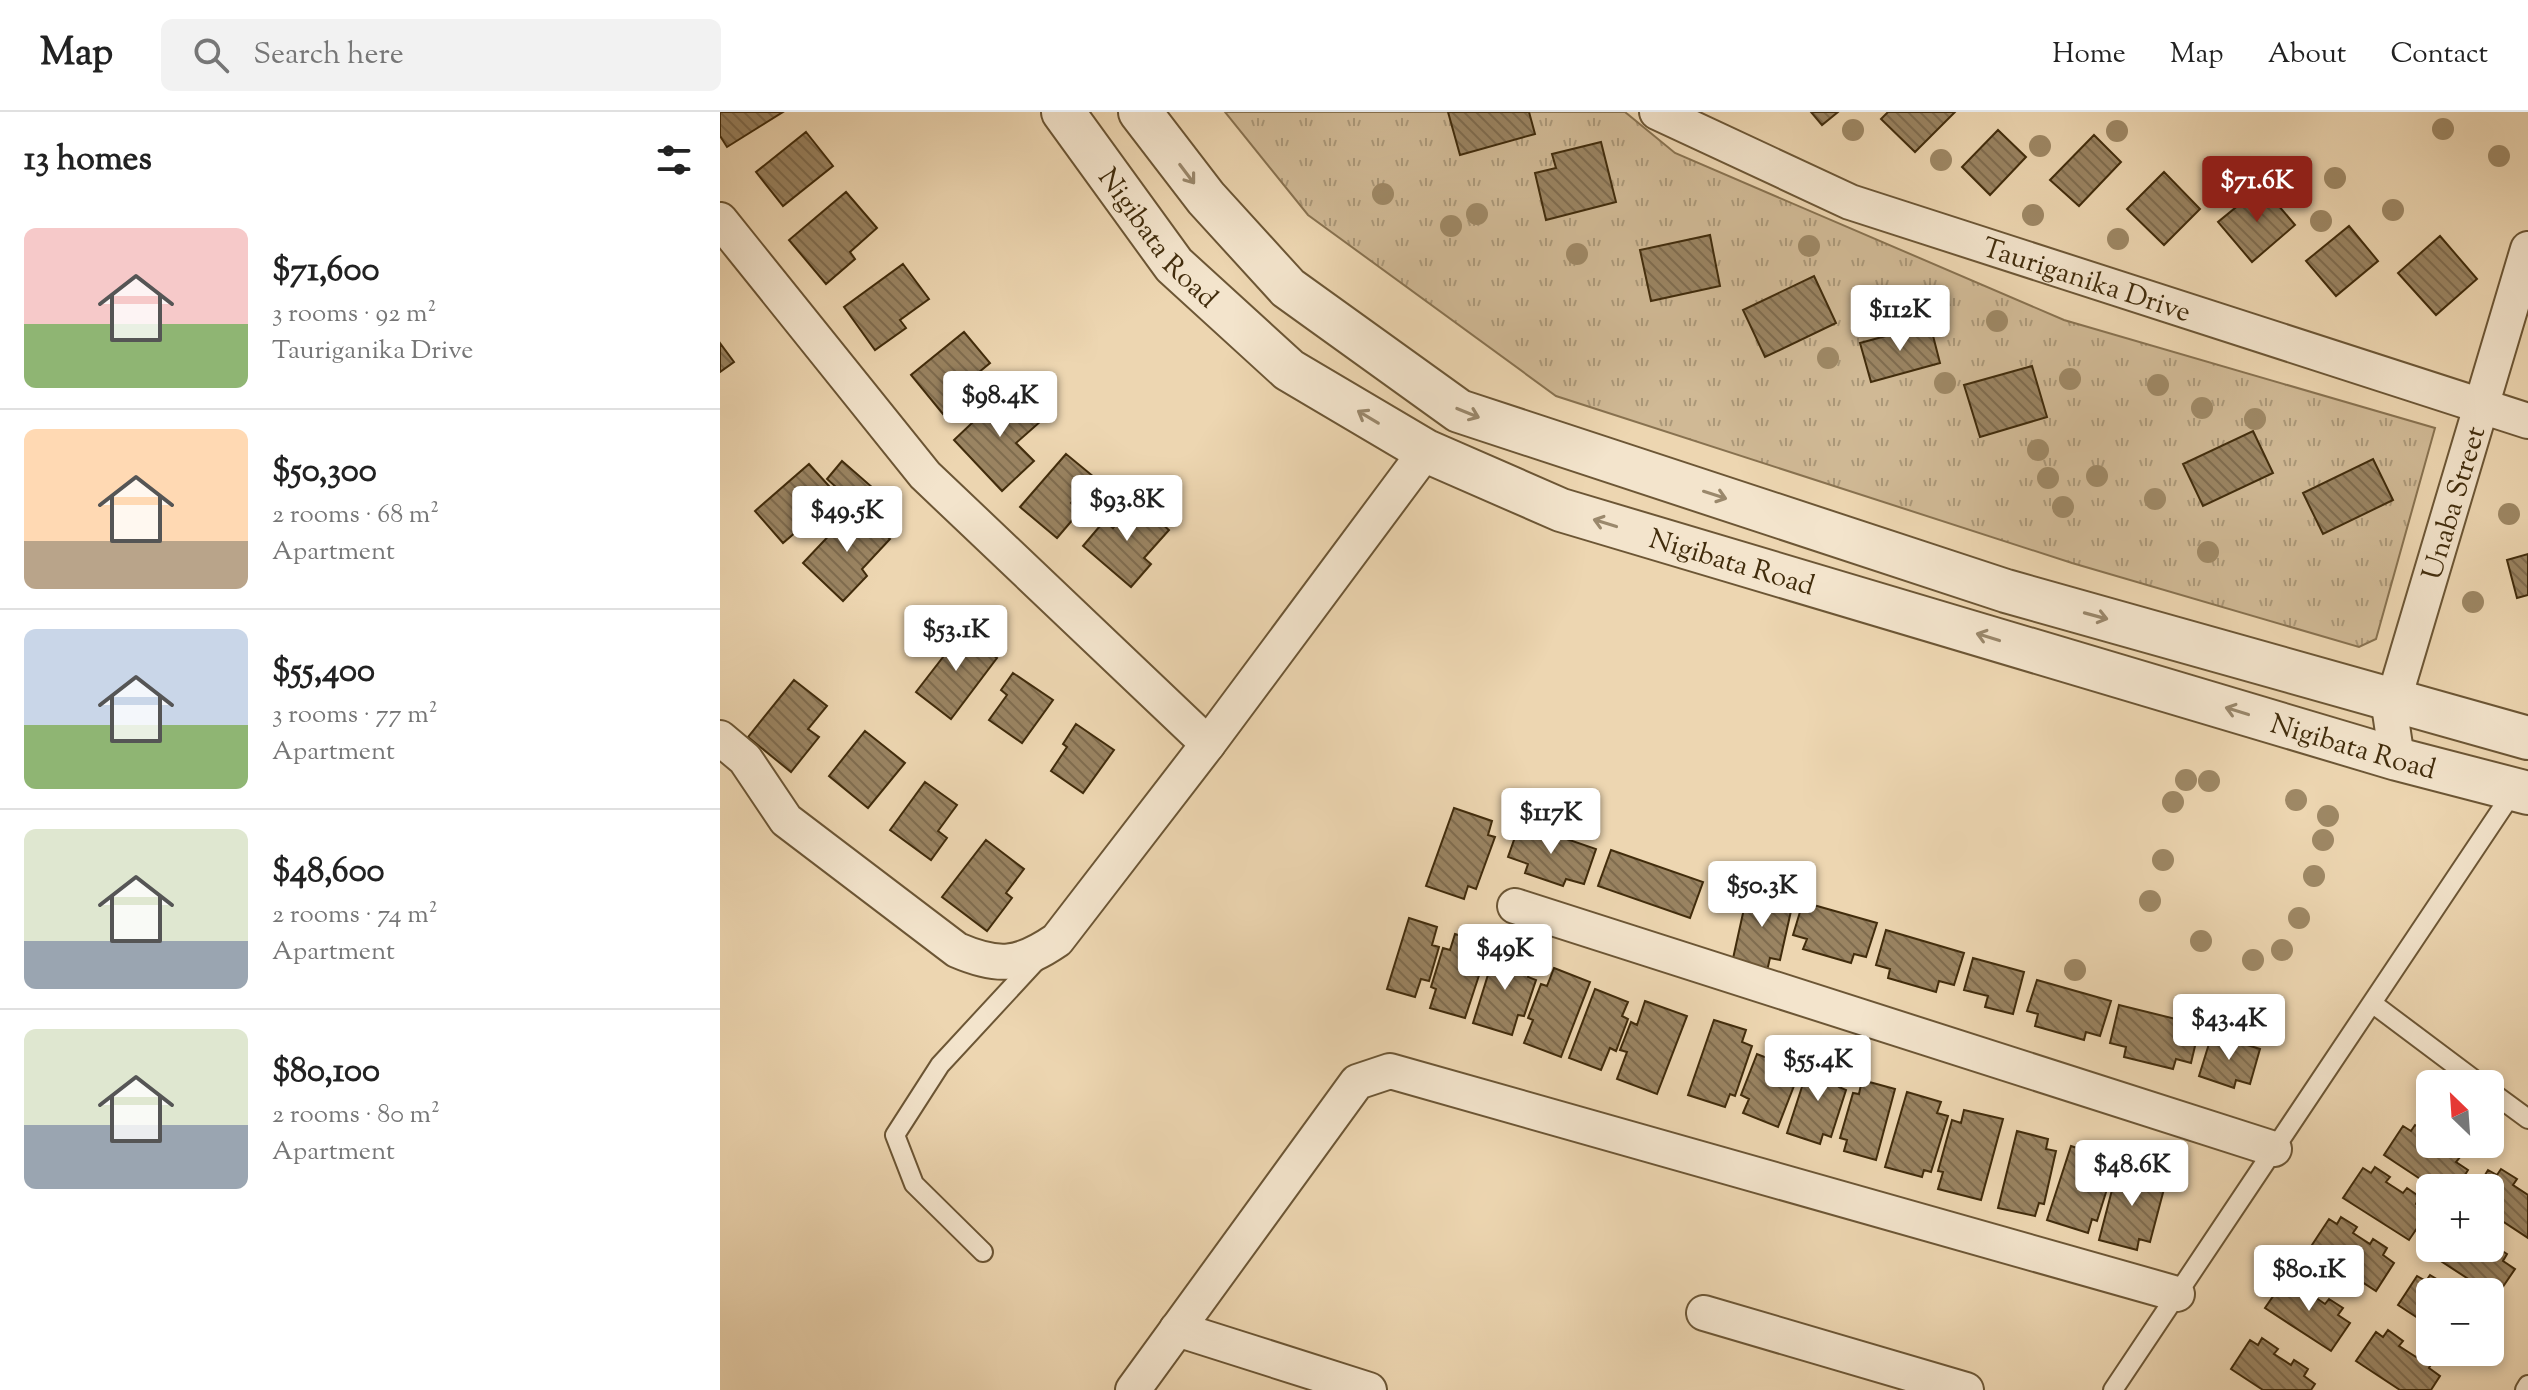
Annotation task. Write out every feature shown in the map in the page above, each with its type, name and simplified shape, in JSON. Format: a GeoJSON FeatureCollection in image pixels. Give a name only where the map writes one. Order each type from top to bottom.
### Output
{"type":"FeatureCollection","features":[{"type":"Feature","properties":{"kind":"street","name":"Nigibata Road"},"geometry":{"type":"LineString","coordinates":[[1063,112],[1174,265],[1289,370],[1426,451],[1561,510],[2397,759],[2521,791]]}},
{"type":"Feature","properties":{"kind":"street","name":"Nigibata Road"},"geometry":{"type":"LineString","coordinates":[[1140,112],[1206,198],[1288,288],[1459,411],[2006,591],[2528,738]]}},
{"type":"Feature","properties":{"kind":"street","name":"Tauriganika Drive"},"geometry":{"type":"LineString","coordinates":[[1657,112],[1850,202],[2528,421]]}},
{"type":"Feature","properties":{"kind":"street"},"geometry":{"type":"LineString","coordinates":[[720,220],[925,475],[1208,744]]}},
{"type":"Feature","properties":{"kind":"street","name":"Unaba Street"},"geometry":{"type":"LineString","coordinates":[[2397,759],[2390,712],[2528,249]]}},
{"type":"Feature","properties":{"kind":"street"},"geometry":{"type":"LineString","coordinates":[[720,738],[745,759],[786,820],[957,950],[982,961],[1009,962],[1035,955],[1057,940],[1208,744],[1426,451]]}},
{"type":"Feature","properties":{"kind":"street"},"geometry":{"type":"LineString","coordinates":[[1515,906],[2274,1149]]}},
{"type":"Feature","properties":{"kind":"street"},"geometry":{"type":"LineString","coordinates":[[1133,1390],[1357,1082],[1390,1071],[2177,1294]]}},
{"type":"Feature","properties":{"kind":"street"},"geometry":{"type":"LineString","coordinates":[[1704,1313],[1966,1390]]}},
{"type":"Feature","properties":{"kind":"street"},"geometry":{"type":"LineString","coordinates":[[1177,1329],[1369,1390]]}},
{"type":"Feature","properties":{"kind":"lane"},"geometry":{"type":"LineString","coordinates":[[2113,1390],[2372,1003],[2521,791]]}},
{"type":"Feature","properties":{"kind":"lane"},"geometry":{"type":"LineString","coordinates":[[983,1252],[914,1184],[895,1135],[940,1065],[1057,940]]}},
{"type":"Feature","properties":{"kind":"lane"},"geometry":{"type":"LineString","coordinates":[[2372,1003],[2461,1070]]}},
{"type":"Feature","properties":{"kind":"lane"},"geometry":{"type":"LineString","coordinates":[[2504,1101],[2528,1119]]}},
{"type":"Feature","properties":{"kind":"green space"},"geometry":{"type":"Polygon","coordinates":[[[1225,112],[1625,112],[1675,153],[2064,320],[2435,428],[2376,639],[2359,647],[2072,563],[1556,396],[1308,215],[1225,112]]]}},
{"type":"Feature","properties":{"kind":"building"},"geometry":{"type":"Polygon","coordinates":[[[720,112],[783,112],[727,147],[720,136],[720,112]]]}},
{"type":"Feature","properties":{"kind":"building"},"geometry":{"type":"Polygon","coordinates":[[[1448,112],[1529,112],[1535,134],[1460,155],[1448,112]]]}},
{"type":"Feature","properties":{"kind":"building"},"geometry":{"type":"Polygon","coordinates":[[[1811,112],[1838,112],[1822,125],[1811,112]]]}},
{"type":"Feature","properties":{"kind":"building"},"geometry":{"type":"Polygon","coordinates":[[[1888,112],[1955,112],[1915,152],[1881,119],[1888,112]]]}},
{"type":"Feature","properties":{"kind":"building"},"geometry":{"type":"Polygon","coordinates":[[[1998,130],[2026,157],[1990,195],[1962,167],[1998,130]]]}},
{"type":"Feature","properties":{"kind":"building"},"geometry":{"type":"Polygon","coordinates":[[[806,132],[833,166],[783,206],[756,172],[806,132]]]}},
{"type":"Feature","properties":{"kind":"building"},"geometry":{"type":"Polygon","coordinates":[[[2094,135],[2121,162],[2079,206],[2050,180],[2094,135]]]}},
{"type":"Feature","properties":{"kind":"building"},"geometry":{"type":"Polygon","coordinates":[[[1601,142],[1616,202],[1546,220],[1535,173],[1556,168],[1552,154],[1601,142]]]}},
{"type":"Feature","properties":{"kind":"building"},"geometry":{"type":"Polygon","coordinates":[[[2164,172],[2200,209],[2164,245],[2127,209],[2164,172]]]}},
{"type":"Feature","properties":{"kind":"building"},"geometry":{"type":"Polygon","coordinates":[[[2262,186],[2295,225],[2252,262],[2218,222],[2262,186]]]}},
{"type":"Feature","properties":{"kind":"building"},"geometry":{"type":"Polygon","coordinates":[[[846,192],[877,228],[850,252],[855,259],[826,284],[789,240],[846,192]]]}},
{"type":"Feature","properties":{"kind":"building"},"geometry":{"type":"Polygon","coordinates":[[[2349,226],[2378,261],[2336,296],[2306,261],[2349,226]]]}},
{"type":"Feature","properties":{"kind":"building"},"geometry":{"type":"Polygon","coordinates":[[[1710,235],[1720,286],[1651,301],[1640,250],[1710,235]]]}},
{"type":"Feature","properties":{"kind":"building"},"geometry":{"type":"Polygon","coordinates":[[[2440,236],[2477,279],[2436,315],[2398,273],[2440,236]]]}},
{"type":"Feature","properties":{"kind":"building"},"geometry":{"type":"Polygon","coordinates":[[[903,264],[929,299],[900,320],[906,328],[875,350],[844,307],[903,264]]]}},
{"type":"Feature","properties":{"kind":"building"},"geometry":{"type":"Polygon","coordinates":[[[1814,276],[1836,323],[1765,357],[1743,310],[1814,276]]]}},
{"type":"Feature","properties":{"kind":"building"},"geometry":{"type":"Polygon","coordinates":[[[1930,324],[1940,363],[1871,382],[1860,343],[1930,324]]]}},
{"type":"Feature","properties":{"kind":"building"},"geometry":{"type":"Polygon","coordinates":[[[964,332],[990,363],[967,382],[973,389],[943,414],[911,375],[964,332]]]}},
{"type":"Feature","properties":{"kind":"building"},"geometry":{"type":"Polygon","coordinates":[[[720,343],[734,362],[720,372],[720,343]]]}},
{"type":"Feature","properties":{"kind":"building"},"geometry":{"type":"Polygon","coordinates":[[[2032,366],[2047,417],[1980,437],[1964,385],[2032,366]]]}},
{"type":"Feature","properties":{"kind":"building"},"geometry":{"type":"Polygon","coordinates":[[[1009,388],[1041,421],[1016,443],[1034,461],[1002,491],[954,440],[1009,388]]]}},
{"type":"Feature","properties":{"kind":"building"},"geometry":{"type":"Polygon","coordinates":[[[2253,431],[2273,473],[2203,506],[2183,464],[2253,431]]]}},
{"type":"Feature","properties":{"kind":"building"},"geometry":{"type":"Polygon","coordinates":[[[1066,454],[1094,477],[1071,503],[1080,511],[1057,538],[1020,507],[1066,454]]]}},
{"type":"Feature","properties":{"kind":"building"},"geometry":{"type":"Polygon","coordinates":[[[2373,459],[2393,500],[2323,534],[2303,493],[2373,459]]]}},
{"type":"Feature","properties":{"kind":"building"},"geometry":{"type":"Polygon","coordinates":[[[842,461],[873,488],[857,506],[827,479],[842,461]]]}},
{"type":"Feature","properties":{"kind":"building"},"geometry":{"type":"Polygon","coordinates":[[[809,464],[838,496],[783,543],[755,511],[809,464]]]}},
{"type":"Feature","properties":{"kind":"building"},"geometry":{"type":"Polygon","coordinates":[[[1136,501],[1169,530],[1144,558],[1151,564],[1131,587],[1083,546],[1105,520],[1113,528],[1136,501]]]}},
{"type":"Feature","properties":{"kind":"building"},"geometry":{"type":"Polygon","coordinates":[[[856,507],[890,539],[862,569],[867,576],[843,601],[803,563],[856,507]]]}},
{"type":"Feature","properties":{"kind":"building"},"geometry":{"type":"Polygon","coordinates":[[[2528,554],[2528,595],[2517,598],[2507,560],[2528,554]]]}},
{"type":"Feature","properties":{"kind":"building"},"geometry":{"type":"Polygon","coordinates":[[[954,627],[997,658],[951,719],[916,692],[943,657],[935,652],[954,627]]]}},
{"type":"Feature","properties":{"kind":"building"},"geometry":{"type":"Polygon","coordinates":[[[1013,673],[1053,700],[1022,743],[989,720],[1007,695],[1001,690],[1013,673]]]}},
{"type":"Feature","properties":{"kind":"building"},"geometry":{"type":"Polygon","coordinates":[[[794,680],[827,706],[808,729],[819,737],[791,772],[748,737],[794,680]]]}},
{"type":"Feature","properties":{"kind":"building"},"geometry":{"type":"Polygon","coordinates":[[[1076,724],[1114,750],[1083,793],[1051,771],[1067,747],[1063,744],[1076,724]]]}},
{"type":"Feature","properties":{"kind":"building"},"geometry":{"type":"Polygon","coordinates":[[[865,731],[905,763],[868,808],[829,776],[865,731]]]}},
{"type":"Feature","properties":{"kind":"building"},"geometry":{"type":"Polygon","coordinates":[[[925,782],[957,805],[938,831],[947,838],[931,860],[890,830],[925,782]]]}},
{"type":"Feature","properties":{"kind":"building"},"geometry":{"type":"Polygon","coordinates":[[[1454,808],[1492,821],[1488,835],[1495,837],[1476,889],[1468,886],[1464,899],[1426,886],[1454,808]]]}},
{"type":"Feature","properties":{"kind":"building"},"geometry":{"type":"Polygon","coordinates":[[[1520,823],[1596,849],[1584,884],[1566,879],[1563,886],[1525,873],[1528,864],[1508,857],[1520,823]]]}},
{"type":"Feature","properties":{"kind":"building"},"geometry":{"type":"Polygon","coordinates":[[[986,840],[1024,869],[1006,893],[1012,898],[987,931],[942,897],[986,840]]]}},
{"type":"Feature","properties":{"kind":"building"},"geometry":{"type":"Polygon","coordinates":[[[1611,850],[1703,882],[1690,918],[1598,886],[1611,850]]]}},
{"type":"Feature","properties":{"kind":"building"},"geometry":{"type":"Polygon","coordinates":[[[1749,886],[1785,894],[1781,909],[1791,911],[1780,960],[1770,958],[1767,971],[1732,963],[1749,886]]]}},
{"type":"Feature","properties":{"kind":"building"},"geometry":{"type":"Polygon","coordinates":[[[1803,902],[1877,923],[1866,957],[1854,954],[1851,963],[1803,949],[1807,939],[1793,935],[1803,902]]]}},
{"type":"Feature","properties":{"kind":"building"},"geometry":{"type":"Polygon","coordinates":[[[1409,918],[1437,927],[1432,945],[1439,947],[1429,981],[1421,979],[1415,997],[1387,989],[1409,918]]]}},
{"type":"Feature","properties":{"kind":"building"},"geometry":{"type":"Polygon","coordinates":[[[1886,930],[1964,953],[1954,985],[1939,981],[1936,992],[1888,978],[1890,969],[1876,965],[1886,930]]]}},
{"type":"Feature","properties":{"kind":"building"},"geometry":{"type":"Polygon","coordinates":[[[1455,934],[1489,945],[1465,1018],[1430,1008],[1436,989],[1431,987],[1443,948],[1450,950],[1455,934]]]}},
{"type":"Feature","properties":{"kind":"building"},"geometry":{"type":"Polygon","coordinates":[[[1496,949],[1533,960],[1528,977],[1536,980],[1524,1016],[1518,1015],[1512,1035],[1473,1023],[1496,949]]]}},
{"type":"Feature","properties":{"kind":"building"},"geometry":{"type":"Polygon","coordinates":[[[1973,958],[2024,972],[2013,1014],[1985,1007],[1988,996],[1964,990],[1973,958]]]}},
{"type":"Feature","properties":{"kind":"building"},"geometry":{"type":"Polygon","coordinates":[[[1554,968],[1590,982],[1561,1057],[1524,1043],[1533,1020],[1528,1018],[1541,984],[1547,986],[1554,968]]]}},
{"type":"Feature","properties":{"kind":"building"},"geometry":{"type":"Polygon","coordinates":[[[2037,980],[2111,1001],[2100,1036],[2086,1032],[2084,1040],[2035,1026],[2038,1014],[2027,1011],[2037,980]]]}},
{"type":"Feature","properties":{"kind":"building"},"geometry":{"type":"Polygon","coordinates":[[[1595,989],[1628,1002],[1622,1016],[1628,1019],[1616,1051],[1610,1048],[1601,1070],[1569,1058],[1595,989]]]}},
{"type":"Feature","properties":{"kind":"building"},"geometry":{"type":"Polygon","coordinates":[[[1645,1001],[1687,1016],[1657,1094],[1617,1079],[1627,1052],[1620,1050],[1631,1022],[1637,1025],[1645,1001]]]}},
{"type":"Feature","properties":{"kind":"building"},"geometry":{"type":"Polygon","coordinates":[[[2119,1005],[2200,1025],[2191,1063],[2176,1059],[2173,1069],[2124,1057],[2126,1047],[2110,1043],[2119,1005]]]}},
{"type":"Feature","properties":{"kind":"building"},"geometry":{"type":"Polygon","coordinates":[[[1714,1020],[1746,1030],[1742,1042],[1752,1046],[1735,1096],[1730,1094],[1725,1107],[1688,1095],[1714,1020]]]}},
{"type":"Feature","properties":{"kind":"building"},"geometry":{"type":"Polygon","coordinates":[[[2212,1034],[2260,1049],[2250,1084],[2236,1080],[2234,1088],[2199,1076],[2212,1034]]]}},
{"type":"Feature","properties":{"kind":"building"},"geometry":{"type":"Polygon","coordinates":[[[1773,1042],[1806,1055],[1778,1127],[1743,1113],[1749,1099],[1741,1095],[1757,1054],[1767,1058],[1773,1042]]]}},
{"type":"Feature","properties":{"kind":"building"},"geometry":{"type":"Polygon","coordinates":[[[1811,1059],[1845,1070],[1839,1087],[1846,1090],[1831,1137],[1823,1134],[1820,1144],[1787,1133],[1811,1059]]]}},
{"type":"Feature","properties":{"kind":"building"},"geometry":{"type":"Polygon","coordinates":[[[1862,1080],[1895,1089],[1876,1160],[1844,1151],[1847,1140],[1840,1138],[1853,1093],[1859,1094],[1862,1080]]]}},
{"type":"Feature","properties":{"kind":"building"},"geometry":{"type":"Polygon","coordinates":[[[1907,1092],[1941,1102],[1937,1113],[1948,1116],[1931,1172],[1924,1170],[1922,1177],[1885,1167],[1907,1092]]]}},
{"type":"Feature","properties":{"kind":"building"},"geometry":{"type":"Polygon","coordinates":[[[1964,1110],[2003,1119],[1981,1200],[1938,1189],[1943,1172],[1938,1171],[1952,1120],[1961,1123],[1964,1110]]]}},
{"type":"Feature","properties":{"kind":"building"},"geometry":{"type":"Polygon","coordinates":[[[2403,1126],[2411,1131],[2416,1126],[2416,1158],[2459,1158],[2456,1162],[2468,1170],[2466,1174],[2416,1176],[2384,1155],[2403,1126]]]}},
{"type":"Feature","properties":{"kind":"building"},"geometry":{"type":"Polygon","coordinates":[[[2017,1131],[2048,1139],[2046,1149],[2056,1151],[2044,1204],[2039,1203],[2035,1216],[1998,1208],[2017,1131]]]}},
{"type":"Feature","properties":{"kind":"building"},"geometry":{"type":"Polygon","coordinates":[[[2071,1146],[2104,1157],[2101,1166],[2113,1170],[2097,1221],[2092,1219],[2088,1233],[2047,1220],[2071,1146]]]}},
{"type":"Feature","properties":{"kind":"building"},"geometry":{"type":"Polygon","coordinates":[[[2119,1163],[2158,1173],[2154,1186],[2164,1189],[2150,1242],[2139,1239],[2137,1250],[2099,1240],[2119,1163]]]}},
{"type":"Feature","properties":{"kind":"building"},"geometry":{"type":"Polygon","coordinates":[[[2375,1167],[2390,1177],[2386,1182],[2403,1193],[2407,1188],[2416,1194],[2416,1230],[2409,1240],[2343,1198],[2363,1168],[2371,1173],[2375,1167]]]}},
{"type":"Feature","properties":{"kind":"building"},"geometry":{"type":"Polygon","coordinates":[[[2501,1169],[2517,1179],[2513,1185],[2528,1195],[2528,1238],[2504,1222],[2504,1174],[2498,1174],[2501,1169]]]}},
{"type":"Feature","properties":{"kind":"building"},"geometry":{"type":"Polygon","coordinates":[[[2341,1217],[2357,1227],[2353,1233],[2370,1244],[2373,1239],[2387,1248],[2383,1255],[2394,1263],[2376,1291],[2310,1248],[2329,1219],[2337,1224],[2341,1217]]]}},
{"type":"Feature","properties":{"kind":"building"},"geometry":{"type":"Polygon","coordinates":[[[2442,1262],[2504,1262],[2515,1269],[2504,1285],[2504,1278],[2467,1278],[2442,1262]]]}},
{"type":"Feature","properties":{"kind":"building"},"geometry":{"type":"Polygon","coordinates":[[[2417,1276],[2421,1278],[2416,1278],[2416,1317],[2398,1305],[2417,1276]]]}},
{"type":"Feature","properties":{"kind":"building"},"geometry":{"type":"Polygon","coordinates":[[[2297,1277],[2313,1287],[2309,1293],[2325,1304],[2329,1299],[2343,1308],[2338,1315],[2350,1323],[2331,1351],[2265,1308],[2285,1279],[2292,1284],[2297,1277]]]}},
{"type":"Feature","properties":{"kind":"building"},"geometry":{"type":"Polygon","coordinates":[[[2388,1330],[2403,1341],[2399,1346],[2416,1357],[2416,1366],[2430,1366],[2440,1376],[2431,1390],[2400,1390],[2356,1361],[2376,1332],[2383,1337],[2388,1330]]]}},
{"type":"Feature","properties":{"kind":"building"},"geometry":{"type":"Polygon","coordinates":[[[2262,1338],[2278,1349],[2274,1354],[2291,1365],[2294,1360],[2308,1369],[2304,1376],[2315,1384],[2311,1390],[2263,1390],[2231,1369],[2250,1340],[2258,1345],[2262,1338]]]}}]}
